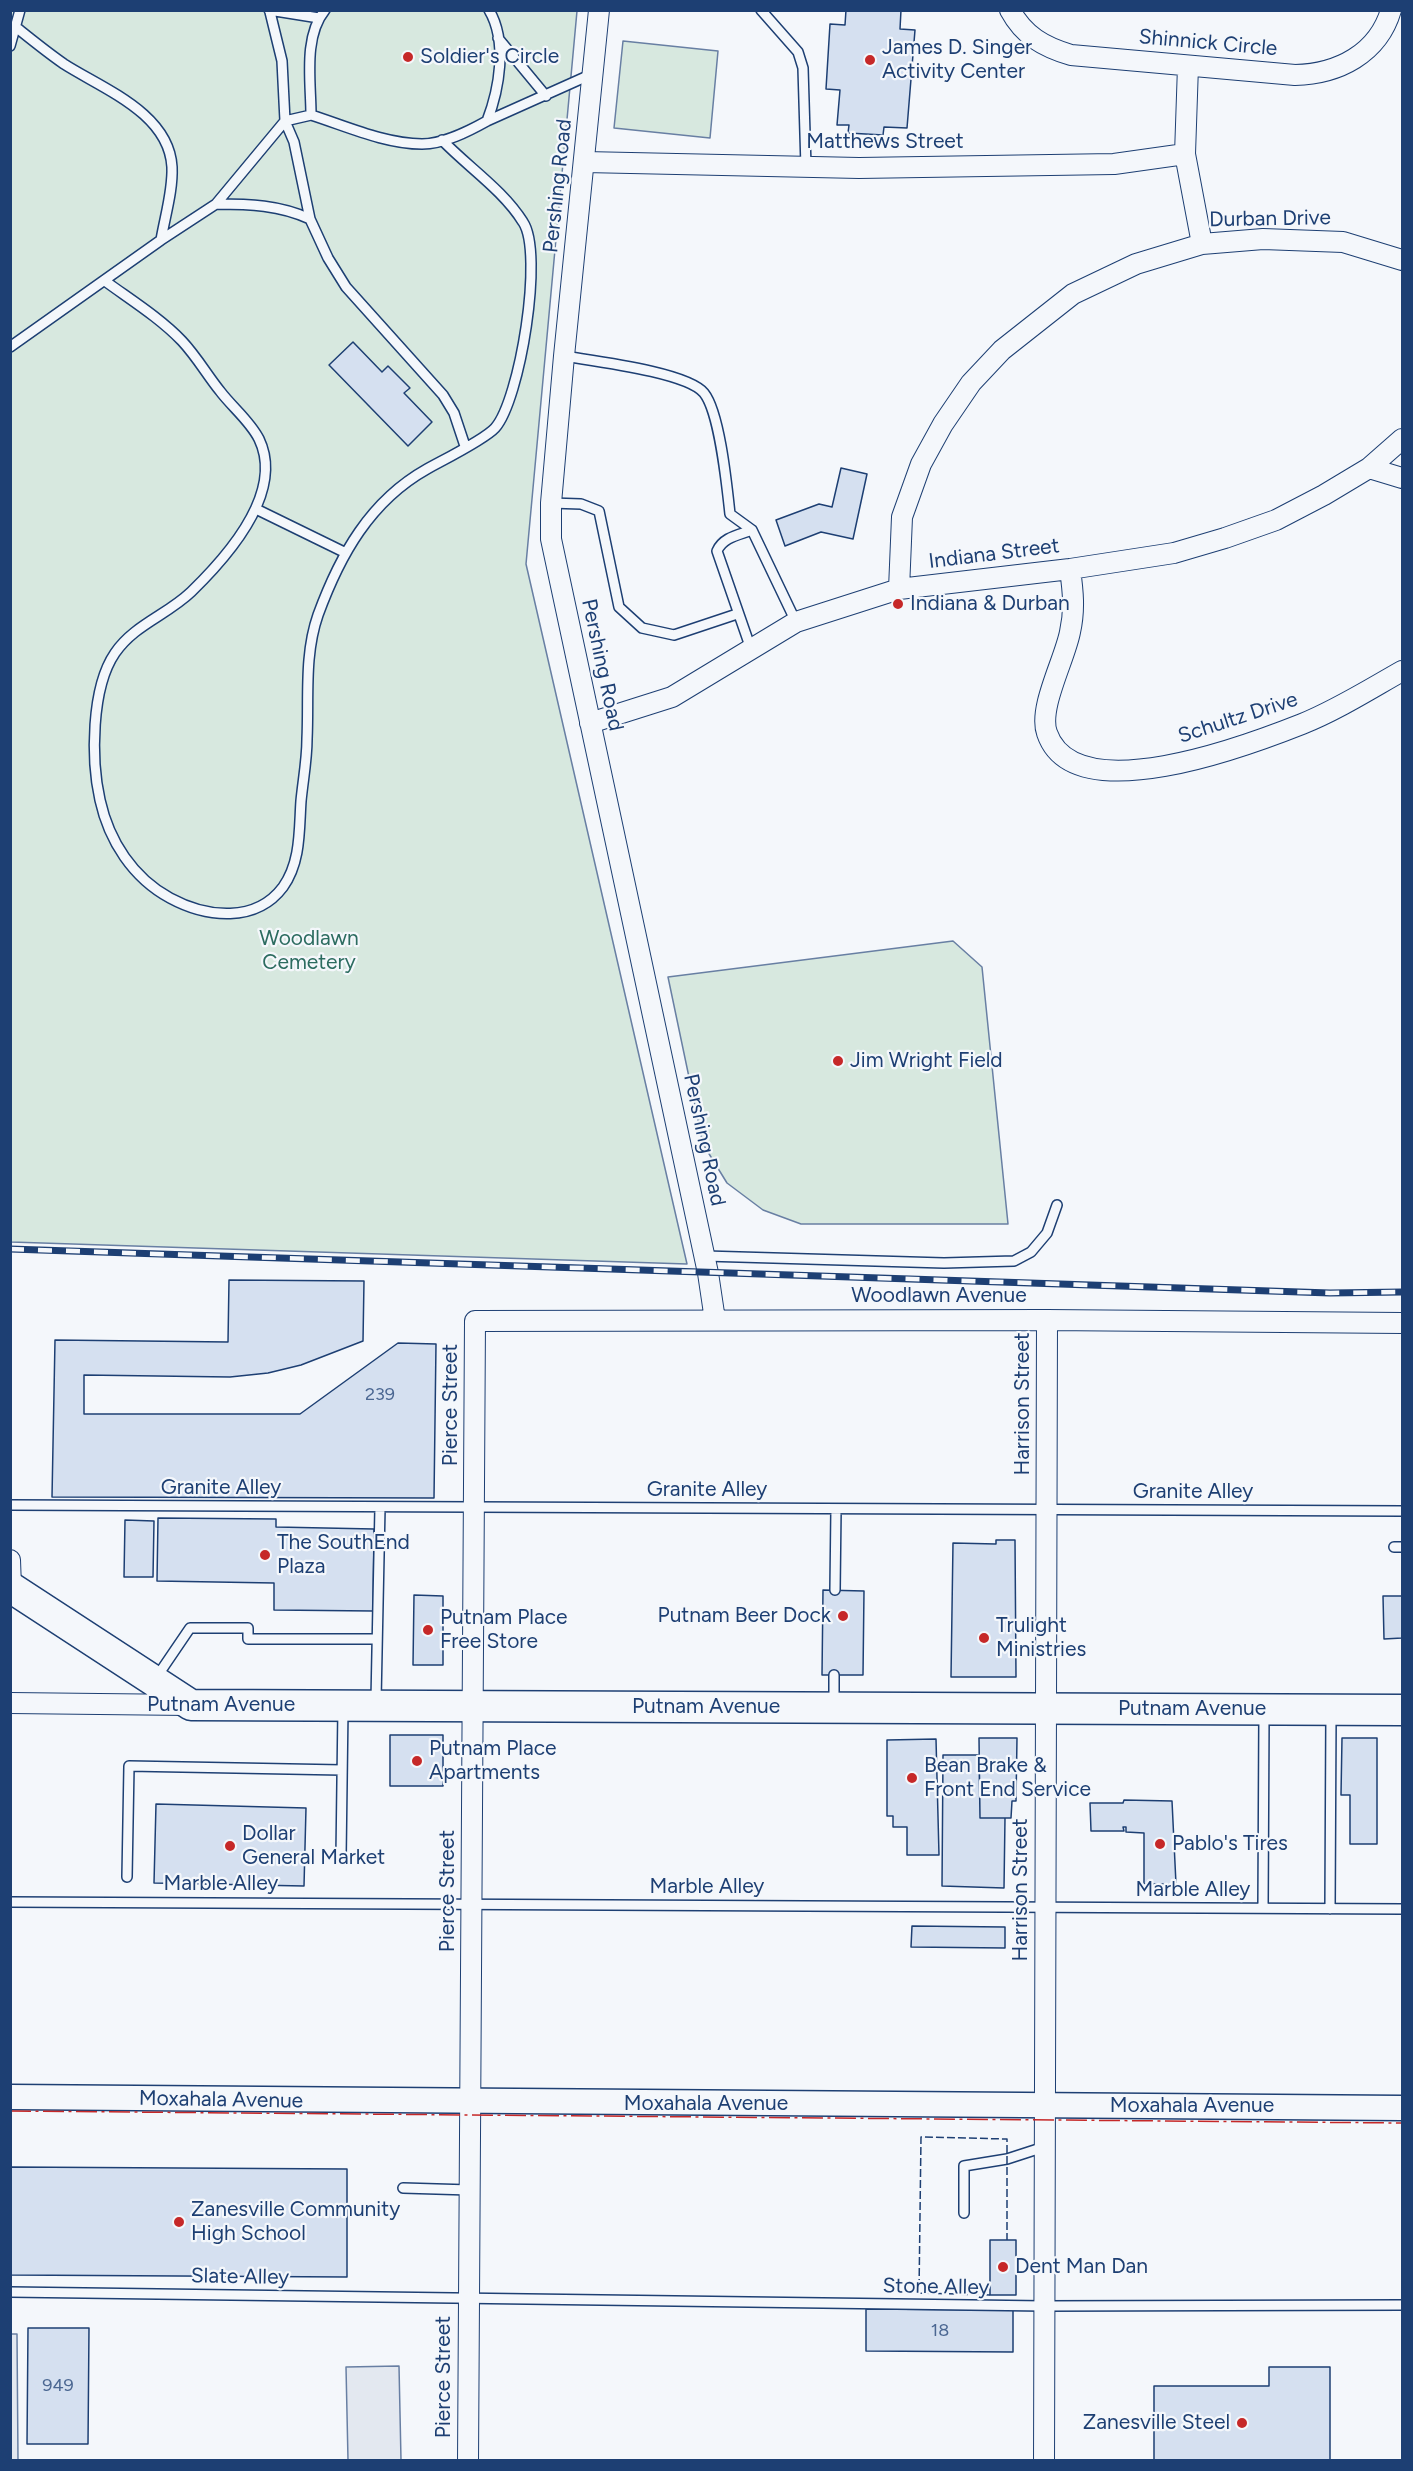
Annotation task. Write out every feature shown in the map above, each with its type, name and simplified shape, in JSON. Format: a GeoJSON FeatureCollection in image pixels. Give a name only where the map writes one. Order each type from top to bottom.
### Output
{"type":"FeatureCollection","features":[{"type":"Feature","properties":{"kind":"main road"},"geometry":{"type":"LineString","coordinates":[[11,1587],[191,1705]]}},
{"type":"Feature","properties":{"kind":"main road","name":"Putnam Avenue"},"geometry":{"type":"LineString","coordinates":[[191,1705],[1402,1710]]}},
{"type":"Feature","properties":{"kind":"street","name":"Pershing Road"},"geometry":{"type":"LineString","coordinates":[[599,10],[564,356],[551,503],[551,538],[705,1256],[715,1320]]}},
{"type":"Feature","properties":{"kind":"street","name":"Shinnick Circle"},"geometry":{"type":"LineString","coordinates":[[1010,10],[1028,35],[1050,49],[1071,55],[1295,75],[1319,75],[1338,69],[1361,56],[1387,24],[1391,10]]}},
{"type":"Feature","properties":{"kind":"street"},"geometry":{"type":"LineString","coordinates":[[1188,66],[1185,154],[1202,244]]}},
{"type":"Feature","properties":{"kind":"street","name":"Matthews Street"},"geometry":{"type":"LineString","coordinates":[[585,162],[806,166],[1114,164],[1185,154]]}},
{"type":"Feature","properties":{"kind":"street","name":"Durban Drive"},"geometry":{"type":"LineString","coordinates":[[898,589],[902,517],[921,464],[943,424],[971,383],[1002,350],[1073,294],[1136,264],[1202,244],[1263,239],[1343,242],[1402,260]]}},
{"type":"Feature","properties":{"kind":"street","name":"Indiana Street"},"geometry":{"type":"LineString","coordinates":[[590,723],[672,697],[796,622],[898,589],[1070,569],[1174,553],[1225,538],[1276,520],[1369,468],[1402,438]]}},
{"type":"Feature","properties":{"kind":"street"},"geometry":{"type":"LineString","coordinates":[[1369,468],[1402,478]]}},
{"type":"Feature","properties":{"kind":"street","name":"Schultz Drive"},"geometry":{"type":"LineString","coordinates":[[1070,569],[1074,603],[1070,634],[1045,716],[1046,732],[1055,748],[1066,760],[1080,767],[1121,770],[1172,765],[1211,756],[1303,723],[1402,671]]}},
{"type":"Feature","properties":{"kind":"street","name":"Woodlawn Avenue"},"geometry":{"type":"LineString","coordinates":[[476,1321],[1047,1320],[1402,1323]]}},
{"type":"Feature","properties":{"kind":"street","name":"Harrison Street"},"geometry":{"type":"LineString","coordinates":[[1044,2460],[1047,1320]]}},
{"type":"Feature","properties":{"kind":"street","name":"Pierce Street"},"geometry":{"type":"LineString","coordinates":[[468,2460],[476,1321]]}},
{"type":"Feature","properties":{"kind":"street"},"geometry":{"type":"LineString","coordinates":[[10,1560],[11,1587]]}},
{"type":"Feature","properties":{"kind":"street","name":"Putnam Avenue"},"geometry":{"type":"LineString","coordinates":[[10,1703],[191,1705]]}},
{"type":"Feature","properties":{"kind":"street","name":"Moxahala Avenue"},"geometry":{"type":"LineString","coordinates":[[10,2097],[471,2103],[1402,2108]]}},
{"type":"Feature","properties":{"kind":"lane"},"geometry":{"type":"LineString","coordinates":[[10,46],[17,28],[20,10]]}},
{"type":"Feature","properties":{"kind":"lane"},"geometry":{"type":"LineString","coordinates":[[761,10],[798,52],[803,68],[806,166]]}},
{"type":"Feature","properties":{"kind":"lane"},"geometry":{"type":"LineString","coordinates":[[311,115],[311,52],[322,14],[270,11],[282,61],[285,121],[294,142],[310,219],[328,258],[346,286],[443,395],[454,413],[465,446]]}},
{"type":"Feature","properties":{"kind":"lane"},"geometry":{"type":"LineString","coordinates":[[487,122],[496,96],[498,38],[493,13]]}},
{"type":"Feature","properties":{"kind":"lane"},"geometry":{"type":"LineString","coordinates":[[17,28],[63,63],[135,107],[155,126],[166,144],[172,166],[169,197],[160,240]]}},
{"type":"Feature","properties":{"kind":"lane"},"geometry":{"type":"LineString","coordinates":[[498,38],[546,96]]}},
{"type":"Feature","properties":{"kind":"lane"},"geometry":{"type":"LineString","coordinates":[[10,347],[160,240],[216,204],[285,121],[311,115],[401,142],[424,144],[467,132],[593,74]]}},
{"type":"Feature","properties":{"kind":"lane"},"geometry":{"type":"LineString","coordinates":[[105,281],[165,324],[182,341],[251,427],[260,441],[264,457],[263,488],[256,509],[232,546],[190,592],[126,639],[114,654],[105,671],[99,693],[96,767],[104,818],[111,838],[136,872],[166,896],[201,911],[219,914],[237,913],[265,905],[286,884],[297,855],[307,745],[310,647],[317,620],[346,553],[359,529],[392,492],[494,429],[504,414],[512,391],[531,293],[532,242],[525,224],[503,197],[442,140]]}},
{"type":"Feature","properties":{"kind":"lane"},"geometry":{"type":"LineString","coordinates":[[216,204],[271,206],[291,210],[310,219]]}},
{"type":"Feature","properties":{"kind":"lane"},"geometry":{"type":"LineString","coordinates":[[564,356],[656,372],[687,381],[705,393],[715,420],[725,467],[730,514],[752,530],[796,622]]}},
{"type":"Feature","properties":{"kind":"lane"},"geometry":{"type":"LineString","coordinates":[[551,503],[581,504],[599,511],[619,607],[642,628],[674,635],[737,614]]}},
{"type":"Feature","properties":{"kind":"lane"},"geometry":{"type":"LineString","coordinates":[[256,509],[346,553]]}},
{"type":"Feature","properties":{"kind":"lane"},"geometry":{"type":"LineString","coordinates":[[751,649],[717,551],[720,543],[730,537],[752,530]]}},
{"type":"Feature","properties":{"kind":"lane"},"geometry":{"type":"LineString","coordinates":[[705,1256],[944,1263],[1014,1261],[1031,1252],[1047,1233],[1057,1205]]}},
{"type":"Feature","properties":{"kind":"lane","name":"Granite Alley"},"geometry":{"type":"LineString","coordinates":[[10,1505],[1402,1511]]}},
{"type":"Feature","properties":{"kind":"lane"},"geometry":{"type":"LineString","coordinates":[[376,1706],[381,1507]]}},
{"type":"Feature","properties":{"kind":"lane"},"geometry":{"type":"LineString","coordinates":[[835,1590],[836,1509]]}},
{"type":"Feature","properties":{"kind":"lane"},"geometry":{"type":"LineString","coordinates":[[154,1681],[190,1628],[248,1628],[248,1639],[377,1639]]}},
{"type":"Feature","properties":{"kind":"lane"},"geometry":{"type":"LineString","coordinates":[[834,1675],[834,1708]]}},
{"type":"Feature","properties":{"kind":"lane"},"geometry":{"type":"LineString","coordinates":[[341,1857],[344,1706]]}},
{"type":"Feature","properties":{"kind":"lane"},"geometry":{"type":"LineString","coordinates":[[1263,1908],[1264,1709]]}},
{"type":"Feature","properties":{"kind":"lane"},"geometry":{"type":"LineString","coordinates":[[1330,1909],[1331,1710]]}},
{"type":"Feature","properties":{"kind":"lane"},"geometry":{"type":"LineString","coordinates":[[127,1877],[129,1766],[342,1770]]}},
{"type":"Feature","properties":{"kind":"lane","name":"Marble Alley"},"geometry":{"type":"LineString","coordinates":[[10,1902],[1402,1909]]}},
{"type":"Feature","properties":{"kind":"lane"},"geometry":{"type":"LineString","coordinates":[[964,2213],[964,2166],[1007,2159],[1044,2146]]}},
{"type":"Feature","properties":{"kind":"lane"},"geometry":{"type":"LineString","coordinates":[[403,2188],[470,2190]]}},
{"type":"Feature","properties":{"kind":"lane","name":"Slate Alley"},"geometry":{"type":"LineString","coordinates":[[10,2292],[469,2299]]}},
{"type":"Feature","properties":{"kind":"lane","name":"Stone Alley"},"geometry":{"type":"LineString","coordinates":[[469,2299],[1044,2306],[1402,2305]]}},
{"type":"Feature","properties":{"kind":"green space","name":"Woodlawn Cemetery"},"geometry":{"type":"Polygon","coordinates":[[[11,11],[577,11],[526,564],[687,1264],[11,1242],[11,11]]]}},
{"type":"Feature","properties":{"kind":"green space"},"geometry":{"type":"Polygon","coordinates":[[[623,41],[718,51],[710,138],[614,128],[623,41]]]}},
{"type":"Feature","properties":{"kind":"green space","name":"Jim Wright Field"},"geometry":{"type":"Polygon","coordinates":[[[953,941],[982,967],[1008,1224],[801,1224],[763,1210],[727,1183],[703,1144],[668,977],[953,941]]]}},
{"type":"Feature","properties":{"kind":"shaded area"},"geometry":{"type":"Polygon","coordinates":[[[11,2334],[17,2334],[18,2460],[11,2460],[11,2334]]]}},
{"type":"Feature","properties":{"kind":"shaded area"},"geometry":{"type":"Polygon","coordinates":[[[399,2366],[401,2460],[348,2460],[346,2367],[399,2366]]]}},
{"type":"Feature","properties":{"kind":"building","name":"James D. Singer Activity Center"},"geometry":{"type":"Polygon","coordinates":[[[846,10],[901,10],[900,29],[915,30],[907,128],[884,127],[883,135],[848,133],[849,125],[837,125],[840,90],[826,89],[830,24],[845,25],[846,10]]]}},
{"type":"Feature","properties":{"kind":"building"},"geometry":{"type":"Polygon","coordinates":[[[353,342],[382,372],[388,366],[410,388],[404,393],[432,422],[408,446],[329,365],[353,342]]]}},
{"type":"Feature","properties":{"kind":"building"},"geometry":{"type":"Polygon","coordinates":[[[841,468],[867,474],[853,539],[821,532],[785,546],[776,520],[819,504],[832,507],[841,468]]]}},
{"type":"Feature","properties":{"kind":"building"},"geometry":{"type":"Polygon","coordinates":[[[229,1280],[364,1281],[363,1341],[301,1365],[268,1373],[230,1377],[84,1375],[84,1414],[300,1414],[398,1343],[436,1344],[434,1498],[52,1497],[55,1340],[228,1342],[229,1280]]]}},
{"type":"Feature","properties":{"kind":"building","name":"The SouthEnd Plaza"},"geometry":{"type":"Polygon","coordinates":[[[158,1518],[276,1519],[276,1527],[374,1529],[373,1611],[274,1610],[274,1583],[157,1581],[158,1518]]]}},
{"type":"Feature","properties":{"kind":"building"},"geometry":{"type":"Polygon","coordinates":[[[125,1520],[154,1521],[153,1577],[124,1577],[125,1520]]]}},
{"type":"Feature","properties":{"kind":"building","name":"Trulight Ministries"},"geometry":{"type":"Polygon","coordinates":[[[996,1540],[1015,1540],[1016,1677],[951,1677],[953,1543],[996,1544],[996,1540]]]}},
{"type":"Feature","properties":{"kind":"building","name":"Putnam Beer Dock"},"geometry":{"type":"Polygon","coordinates":[[[823,1590],[864,1591],[863,1675],[822,1675],[823,1590]]]}},
{"type":"Feature","properties":{"kind":"building","name":"Putnam Place Free Store"},"geometry":{"type":"Polygon","coordinates":[[[414,1595],[443,1596],[443,1665],[413,1665],[414,1595]]]}},
{"type":"Feature","properties":{"kind":"building"},"geometry":{"type":"Polygon","coordinates":[[[1383,1596],[1402,1596],[1402,1638],[1384,1639],[1383,1596]]]}},
{"type":"Feature","properties":{"kind":"building","name":"Putnam Place Apartments"},"geometry":{"type":"Polygon","coordinates":[[[390,1735],[443,1735],[443,1786],[390,1786],[390,1735]]]}},
{"type":"Feature","properties":{"kind":"building"},"geometry":{"type":"Polygon","coordinates":[[[979,1738],[1017,1738],[1016,1801],[1012,1801],[1011,1818],[980,1818],[979,1738]]]}},
{"type":"Feature","properties":{"kind":"building"},"geometry":{"type":"Polygon","coordinates":[[[1342,1738],[1377,1738],[1377,1844],[1350,1844],[1350,1795],[1341,1795],[1342,1738]]]}},
{"type":"Feature","properties":{"kind":"building","name":"Bean Brake & Front End Service"},"geometry":{"type":"Polygon","coordinates":[[[936,1739],[939,1855],[907,1855],[907,1827],[893,1827],[893,1816],[887,1816],[887,1740],[936,1739]]]}},
{"type":"Feature","properties":{"kind":"building"},"geometry":{"type":"Polygon","coordinates":[[[943,1755],[979,1755],[980,1818],[1005,1818],[1004,1888],[942,1886],[943,1755]]]}},
{"type":"Feature","properties":{"kind":"building","name":"Pablo's Tires"},"geometry":{"type":"Polygon","coordinates":[[[1124,1800],[1172,1801],[1176,1884],[1144,1884],[1144,1833],[1126,1832],[1126,1827],[1123,1827],[1124,1831],[1091,1831],[1090,1803],[1123,1803],[1124,1800]]]}},
{"type":"Feature","properties":{"kind":"building","name":"Dollar General Market"},"geometry":{"type":"Polygon","coordinates":[[[156,1804],[306,1808],[304,1886],[154,1883],[156,1804]]]}},
{"type":"Feature","properties":{"kind":"building"},"geometry":{"type":"Polygon","coordinates":[[[912,1926],[1005,1927],[1005,1948],[911,1947],[912,1926]]]}},
{"type":"Feature","properties":{"kind":"building","name":"Zanesville Community High School"},"geometry":{"type":"Polygon","coordinates":[[[10,2167],[347,2169],[347,2277],[10,2275],[10,2167]]]}},
{"type":"Feature","properties":{"kind":"building","name":"Dent Man Dan"},"geometry":{"type":"Polygon","coordinates":[[[990,2240],[1016,2240],[1016,2295],[990,2295],[990,2240]]]}},
{"type":"Feature","properties":{"kind":"building"},"geometry":{"type":"Polygon","coordinates":[[[866,2309],[1013,2310],[1013,2352],[866,2351],[866,2309]]]}},
{"type":"Feature","properties":{"kind":"building"},"geometry":{"type":"Polygon","coordinates":[[[28,2328],[89,2328],[88,2444],[27,2444],[28,2328]]]}},
{"type":"Feature","properties":{"kind":"building","name":"Zanesville Steel"},"geometry":{"type":"Polygon","coordinates":[[[1269,2367],[1330,2367],[1330,2460],[1154,2460],[1154,2386],[1269,2386],[1269,2367]]]}},
{"type":"Feature","properties":{"kind":"railway"},"geometry":{"type":"LineString","coordinates":[[10,1249],[1330,1293],[1402,1292]]}},
{"type":"Feature","properties":{"kind":"fence"},"geometry":{"type":"LineString","coordinates":[[990,2295],[919,2293],[921,2137],[1007,2139],[1007,2240]]}},
{"type":"Feature","properties":{"kind":"power"},"geometry":{"type":"LineString","coordinates":[[10,2111],[1402,2123]]}},
{"type":"Feature","properties":{"kind":"place","name":"Soldier's Circle"},"geometry":{"type":"Point","coordinates":[408,57]}},
{"type":"Feature","properties":{"kind":"place","name":"James D. Singer Activity Center"},"geometry":{"type":"Point","coordinates":[870,60]}},
{"type":"Feature","properties":{"kind":"place","name":"Indiana & Durban"},"geometry":{"type":"Point","coordinates":[898,604]}},
{"type":"Feature","properties":{"kind":"place","name":"Jim Wright Field"},"geometry":{"type":"Point","coordinates":[838,1061]}},
{"type":"Feature","properties":{"kind":"place","name":"The SouthEnd Plaza"},"geometry":{"type":"Point","coordinates":[265,1555]}},
{"type":"Feature","properties":{"kind":"place","name":"Putnam Beer Dock"},"geometry":{"type":"Point","coordinates":[843,1616]}},
{"type":"Feature","properties":{"kind":"place","name":"Putnam Place Free Store"},"geometry":{"type":"Point","coordinates":[428,1630]}},
{"type":"Feature","properties":{"kind":"place","name":"Trulight Ministries"},"geometry":{"type":"Point","coordinates":[984,1638]}},
{"type":"Feature","properties":{"kind":"place","name":"Putnam Place Apartments"},"geometry":{"type":"Point","coordinates":[417,1761]}},
{"type":"Feature","properties":{"kind":"place","name":"Bean Brake & Front End Service"},"geometry":{"type":"Point","coordinates":[912,1778]}},
{"type":"Feature","properties":{"kind":"place","name":"Pablo's Tires"},"geometry":{"type":"Point","coordinates":[1160,1844]}},
{"type":"Feature","properties":{"kind":"place","name":"Dollar General Market"},"geometry":{"type":"Point","coordinates":[230,1846]}},
{"type":"Feature","properties":{"kind":"place","name":"Zanesville Community High School"},"geometry":{"type":"Point","coordinates":[179,2222]}},
{"type":"Feature","properties":{"kind":"place","name":"Dent Man Dan"},"geometry":{"type":"Point","coordinates":[1003,2267]}},
{"type":"Feature","properties":{"kind":"place","name":"Zanesville Steel"},"geometry":{"type":"Point","coordinates":[1242,2423]}}]}
